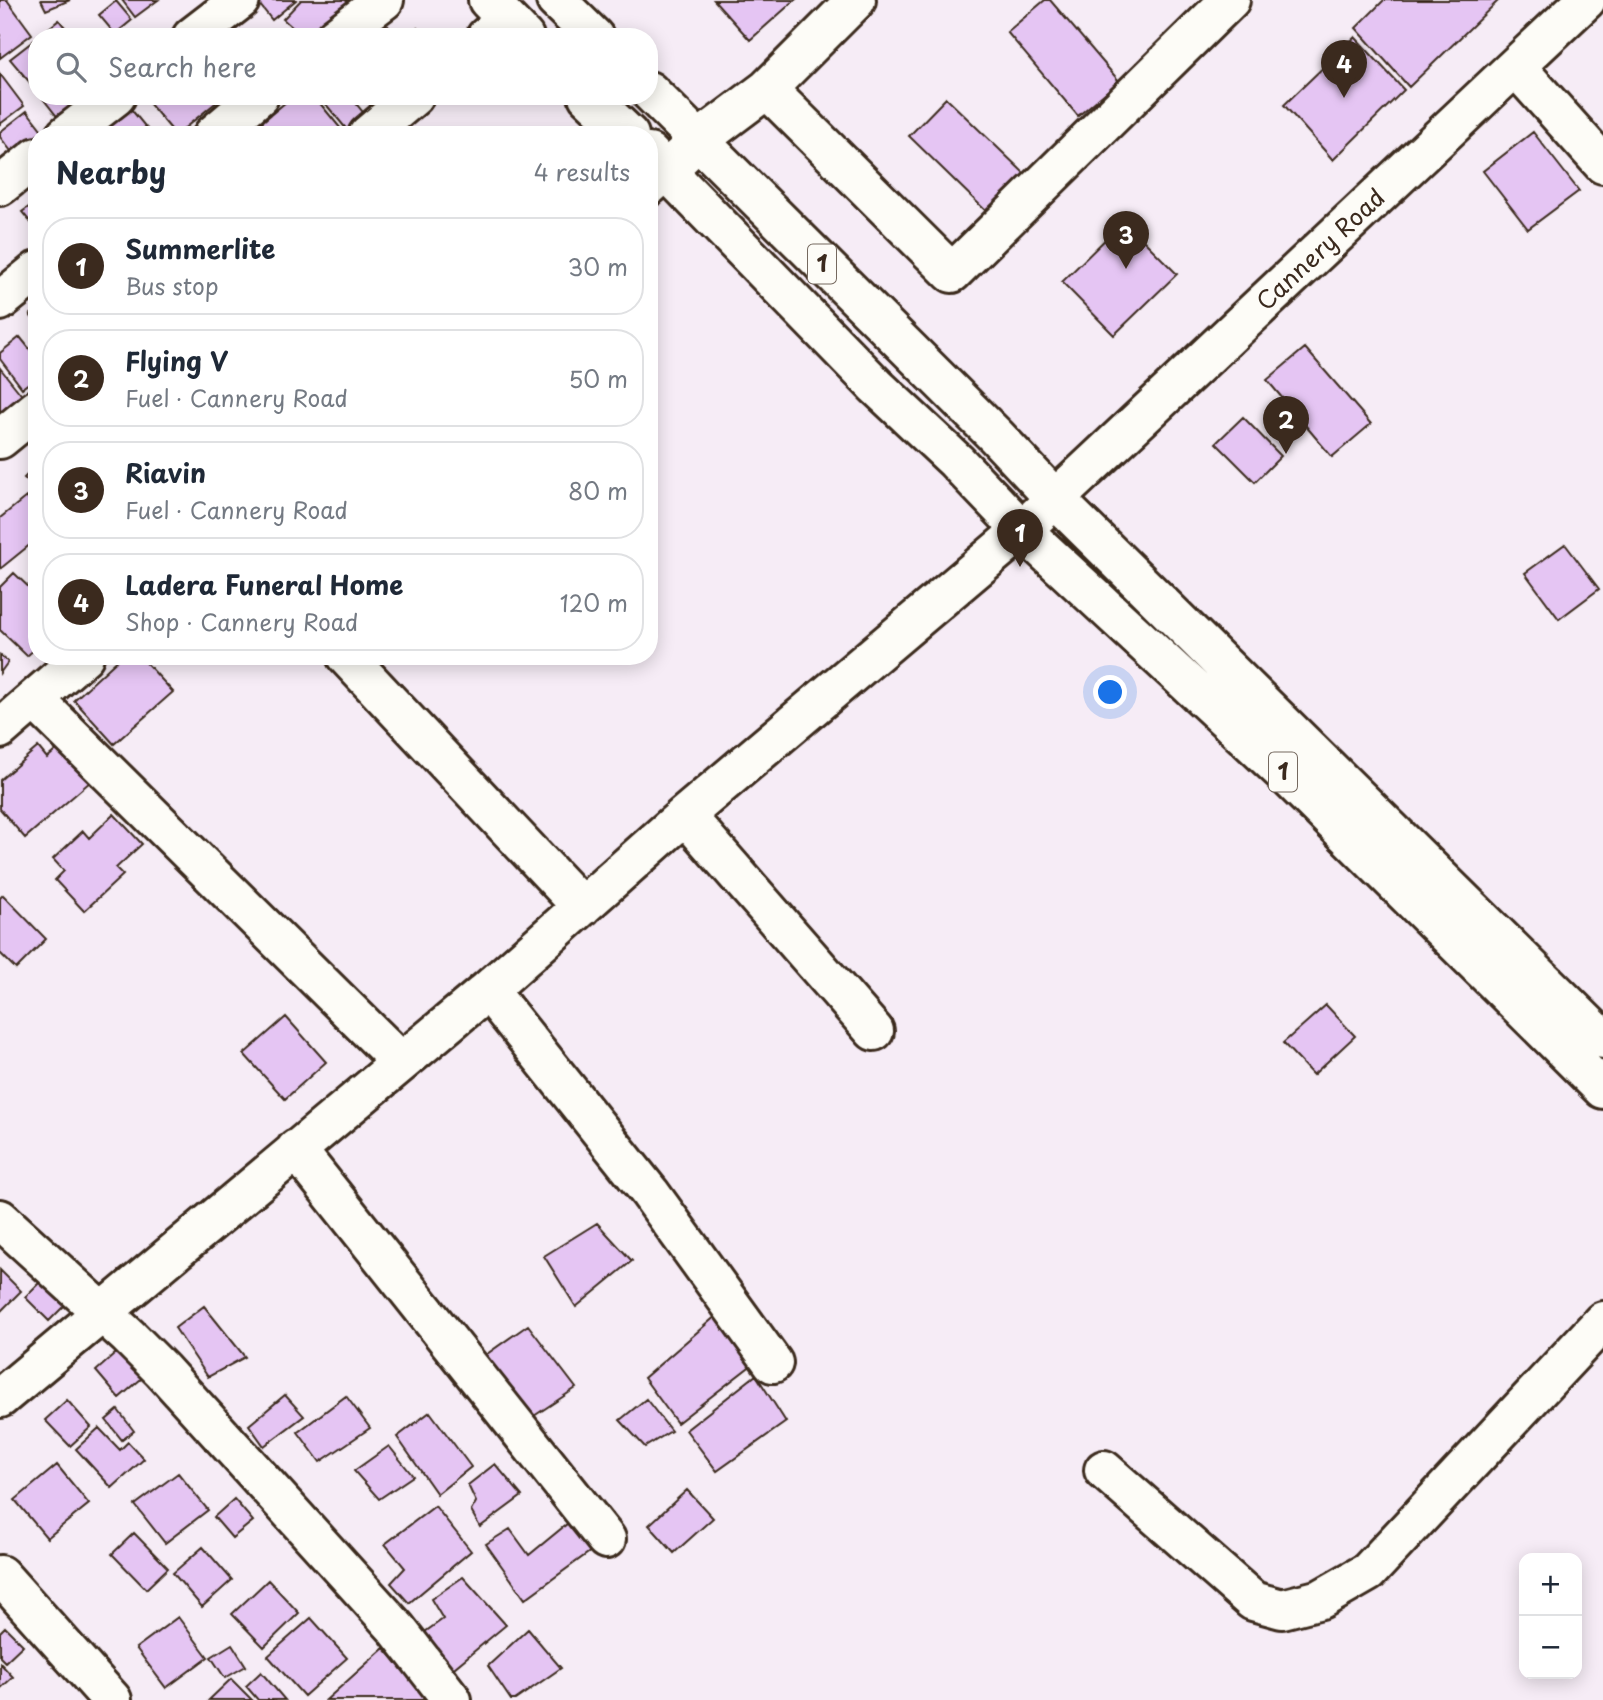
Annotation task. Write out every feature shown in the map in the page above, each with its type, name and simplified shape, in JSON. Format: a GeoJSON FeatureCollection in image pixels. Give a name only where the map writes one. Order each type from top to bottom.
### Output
{"type":"FeatureCollection","features":[{"type":"Feature","properties":{"kind":"main road"},"geometry":{"type":"LineString","coordinates":[[204,28],[240,0]]}},
{"type":"Feature","properties":{"kind":"main road"},"geometry":{"type":"LineString","coordinates":[[347,28],[384,0]]}},
{"type":"Feature","properties":{"kind":"main road"},"geometry":{"type":"LineString","coordinates":[[556,0],[585,28]]}},
{"type":"Feature","properties":{"kind":"main road"},"geometry":{"type":"LineString","coordinates":[[658,168],[767,89],[856,0]]}},
{"type":"Feature","properties":{"kind":"main road"},"geometry":{"type":"LineString","coordinates":[[767,89],[951,273],[1230,0]]}},
{"type":"Feature","properties":{"kind":"main road","name":"Cannery Road"},"geometry":{"type":"LineString","coordinates":[[0,1398],[488,990],[684,815],[1022,530],[1586,0]]}},
{"type":"Feature","properties":{"kind":"main road"},"geometry":{"type":"LineString","coordinates":[[1516,67],[1603,164]]}},
{"type":"Feature","properties":{"kind":"main road","name":"1"},"geometry":{"type":"LineString","coordinates":[[658,100],[996,436],[1056,500],[1603,1039]]}},
{"type":"Feature","properties":{"kind":"main road"},"geometry":{"type":"LineString","coordinates":[[78,126],[104,105]]}},
{"type":"Feature","properties":{"kind":"main road"},"geometry":{"type":"LineString","coordinates":[[224,126],[248,105]]}},
{"type":"Feature","properties":{"kind":"main road"},"geometry":{"type":"LineString","coordinates":[[379,126],[403,105]]}},
{"type":"Feature","properties":{"kind":"main road"},"geometry":{"type":"LineString","coordinates":[[597,105],[620,126]]}},
{"type":"Feature","properties":{"kind":"main road"},"geometry":{"type":"LineString","coordinates":[[0,186],[28,164]]}},
{"type":"Feature","properties":{"kind":"main road","name":"1"},"geometry":{"type":"LineString","coordinates":[[658,173],[956,461],[1022,530],[1282,771],[1603,1089]]}},
{"type":"Feature","properties":{"kind":"main road"},"geometry":{"type":"LineString","coordinates":[[0,302],[28,279]]}},
{"type":"Feature","properties":{"kind":"main road"},"geometry":{"type":"LineString","coordinates":[[0,439],[28,416]]}},
{"type":"Feature","properties":{"kind":"main road"},"geometry":{"type":"LineString","coordinates":[[0,729],[74,665]]}},
{"type":"Feature","properties":{"kind":"main road"},"geometry":{"type":"LineString","coordinates":[[354,665],[582,906]]}},
{"type":"Feature","properties":{"kind":"main road"},"geometry":{"type":"LineString","coordinates":[[35,699],[401,1062]]}},
{"type":"Feature","properties":{"kind":"main road"},"geometry":{"type":"LineString","coordinates":[[684,815],[874,1031]]}},
{"type":"Feature","properties":{"kind":"main road"},"geometry":{"type":"LineString","coordinates":[[488,990],[650,1193],[773,1363]]}},
{"type":"Feature","properties":{"kind":"main road"},"geometry":{"type":"LineString","coordinates":[[296,1149],[606,1539]]}},
{"type":"Feature","properties":{"kind":"main road"},"geometry":{"type":"LineString","coordinates":[[0,1219],[162,1370],[387,1617],[452,1700]]}},
{"type":"Feature","properties":{"kind":"main road"},"geometry":{"type":"LineString","coordinates":[[1104,1470],[1253,1601],[1282,1609],[1321,1600],[1368,1572],[1603,1321]]}},
{"type":"Feature","properties":{"kind":"main road"},"geometry":{"type":"LineString","coordinates":[[0,1574],[113,1700]]}},
{"type":"Feature","properties":{"kind":"building"},"geometry":{"type":"Polygon","coordinates":[[[0,0],[7,0],[28,29],[28,37],[0,58],[0,0]]]}},
{"type":"Feature","properties":{"kind":"building"},"geometry":{"type":"Polygon","coordinates":[[[41,0],[70,0],[46,10],[41,0]]]}},
{"type":"Feature","properties":{"kind":"building"},"geometry":{"type":"Polygon","coordinates":[[[122,0],[158,0],[135,17],[122,0]]]}},
{"type":"Feature","properties":{"kind":"building"},"geometry":{"type":"Polygon","coordinates":[[[256,0],[296,0],[272,20],[256,0]]]}},
{"type":"Feature","properties":{"kind":"building"},"geometry":{"type":"Polygon","coordinates":[[[301,0],[358,0],[334,28],[293,28],[283,19],[301,0]]]}},
{"type":"Feature","properties":{"kind":"building"},"geometry":{"type":"Polygon","coordinates":[[[714,0],[795,0],[750,40],[714,0]]]}},
{"type":"Feature","properties":{"kind":"building"},"geometry":{"type":"Polygon","coordinates":[[[1045,0],[1050,0],[1119,81],[1078,116],[1007,32],[1045,0]]]}},
{"type":"Feature","properties":{"kind":"building"},"geometry":{"type":"Polygon","coordinates":[[[1384,0],[1499,0],[1409,87],[1356,28],[1384,0]]]}},
{"type":"Feature","properties":{"kind":"building"},"geometry":{"type":"Polygon","coordinates":[[[116,1],[132,20],[122,28],[110,28],[99,15],[116,1]]]}},
{"type":"Feature","properties":{"kind":"building"},"geometry":{"type":"Polygon","coordinates":[[[59,20],[66,28],[49,28],[59,20]]]}},
{"type":"Feature","properties":{"kind":"building"},"geometry":{"type":"Polygon","coordinates":[[[1355,37],[1404,90],[1333,160],[1284,105],[1355,37]]]}},
{"type":"Feature","properties":{"kind":"building"},"geometry":{"type":"Polygon","coordinates":[[[28,45],[28,80],[10,59],[28,45]]]}},
{"type":"Feature","properties":{"kind":"building"},"geometry":{"type":"Polygon","coordinates":[[[0,74],[24,106],[0,124],[0,74]]]}},
{"type":"Feature","properties":{"kind":"building"},"geometry":{"type":"Polygon","coordinates":[[[946,98],[1025,174],[987,212],[909,136],[946,98]]]}},
{"type":"Feature","properties":{"kind":"building"},"geometry":{"type":"Polygon","coordinates":[[[48,105],[76,105],[59,119],[48,105]]]}},
{"type":"Feature","properties":{"kind":"building"},"geometry":{"type":"Polygon","coordinates":[[[124,105],[128,105],[145,126],[98,126],[124,105]]]}},
{"type":"Feature","properties":{"kind":"building"},"geometry":{"type":"Polygon","coordinates":[[[151,105],[213,105],[187,126],[168,126],[151,105]]]}},
{"type":"Feature","properties":{"kind":"building"},"geometry":{"type":"Polygon","coordinates":[[[282,105],[321,105],[339,126],[257,126],[282,105]]]}},
{"type":"Feature","properties":{"kind":"building"},"geometry":{"type":"Polygon","coordinates":[[[326,105],[357,105],[366,116],[354,126],[344,126],[326,105]]]}},
{"type":"Feature","properties":{"kind":"building"},"geometry":{"type":"Polygon","coordinates":[[[370,105],[388,105],[379,114],[370,105]]]}},
{"type":"Feature","properties":{"kind":"building"},"geometry":{"type":"Polygon","coordinates":[[[27,111],[39,126],[28,126],[28,146],[15,156],[0,137],[0,132],[27,111]]]}},
{"type":"Feature","properties":{"kind":"building"},"geometry":{"type":"Polygon","coordinates":[[[1533,132],[1579,191],[1528,229],[1483,171],[1533,132]]]}},
{"type":"Feature","properties":{"kind":"building"},"geometry":{"type":"Polygon","coordinates":[[[28,208],[28,219],[22,212],[28,208]]]}},
{"type":"Feature","properties":{"kind":"building"},"geometry":{"type":"Polygon","coordinates":[[[1124,221],[1177,274],[1114,335],[1062,282],[1124,221]]]}},
{"type":"Feature","properties":{"kind":"building"},"geometry":{"type":"Polygon","coordinates":[[[20,337],[28,347],[28,384],[22,388],[0,359],[0,353],[20,337]]]}},
{"type":"Feature","properties":{"kind":"building"},"geometry":{"type":"Polygon","coordinates":[[[1305,348],[1371,424],[1332,457],[1267,380],[1305,348]]]}},
{"type":"Feature","properties":{"kind":"building"},"geometry":{"type":"Polygon","coordinates":[[[0,368],[28,403],[0,425],[0,368]]]}},
{"type":"Feature","properties":{"kind":"building"},"geometry":{"type":"Polygon","coordinates":[[[1243,417],[1281,456],[1255,482],[1216,443],[1243,417]]]}},
{"type":"Feature","properties":{"kind":"building"},"geometry":{"type":"Polygon","coordinates":[[[26,497],[28,499],[28,546],[0,569],[0,518],[26,497]]]}},
{"type":"Feature","properties":{"kind":"building"},"geometry":{"type":"Polygon","coordinates":[[[1565,544],[1599,589],[1559,619],[1525,573],[1565,544]]]}},
{"type":"Feature","properties":{"kind":"building"},"geometry":{"type":"Polygon","coordinates":[[[14,573],[28,586],[27,656],[0,630],[0,587],[14,573]]]}},
{"type":"Feature","properties":{"kind":"building"},"geometry":{"type":"Polygon","coordinates":[[[0,655],[8,662],[0,673],[0,655]]]}},
{"type":"Feature","properties":{"kind":"building"},"geometry":{"type":"Polygon","coordinates":[[[112,665],[148,665],[173,692],[114,744],[74,700],[112,665]]]}},
{"type":"Feature","properties":{"kind":"building"},"geometry":{"type":"Polygon","coordinates":[[[38,747],[47,758],[60,747],[90,782],[25,838],[0,809],[0,780],[38,747]]]}},
{"type":"Feature","properties":{"kind":"building"},"geometry":{"type":"Polygon","coordinates":[[[114,814],[142,844],[116,868],[123,875],[84,911],[55,880],[64,871],[53,859],[83,831],[89,838],[114,814]]]}},
{"type":"Feature","properties":{"kind":"building"},"geometry":{"type":"Polygon","coordinates":[[[3,895],[46,939],[16,969],[0,953],[0,898],[3,895]]]}},
{"type":"Feature","properties":{"kind":"building"},"geometry":{"type":"Polygon","coordinates":[[[1326,1005],[1355,1036],[1313,1075],[1283,1043],[1326,1005]]]}},
{"type":"Feature","properties":{"kind":"building"},"geometry":{"type":"Polygon","coordinates":[[[286,1017],[326,1062],[285,1099],[244,1054],[286,1017]]]}},
{"type":"Feature","properties":{"kind":"building"},"geometry":{"type":"Polygon","coordinates":[[[597,1223],[632,1261],[576,1307],[544,1256],[597,1223]]]}},
{"type":"Feature","properties":{"kind":"building"},"geometry":{"type":"Polygon","coordinates":[[[0,1270],[21,1291],[0,1312],[0,1270]]]}},
{"type":"Feature","properties":{"kind":"building"},"geometry":{"type":"Polygon","coordinates":[[[43,1279],[67,1303],[49,1321],[25,1297],[43,1279]]]}},
{"type":"Feature","properties":{"kind":"building"},"geometry":{"type":"Polygon","coordinates":[[[204,1306],[245,1357],[208,1377],[175,1328],[204,1306]]]}},
{"type":"Feature","properties":{"kind":"building"},"geometry":{"type":"Polygon","coordinates":[[[717,1315],[753,1364],[677,1423],[644,1378],[717,1315]]]}},
{"type":"Feature","properties":{"kind":"building"},"geometry":{"type":"Polygon","coordinates":[[[528,1325],[576,1388],[528,1420],[480,1359],[528,1325]]]}},
{"type":"Feature","properties":{"kind":"building"},"geometry":{"type":"Polygon","coordinates":[[[124,1346],[148,1373],[119,1398],[96,1371],[124,1346]]]}},
{"type":"Feature","properties":{"kind":"building"},"geometry":{"type":"Polygon","coordinates":[[[756,1375],[786,1422],[717,1471],[686,1430],[756,1375]]]}},
{"type":"Feature","properties":{"kind":"building"},"geometry":{"type":"Polygon","coordinates":[[[285,1395],[304,1416],[264,1446],[249,1425],[285,1395]]]}},
{"type":"Feature","properties":{"kind":"building"},"geometry":{"type":"Polygon","coordinates":[[[346,1396],[370,1428],[320,1462],[298,1432],[346,1396]]]}},
{"type":"Feature","properties":{"kind":"building"},"geometry":{"type":"Polygon","coordinates":[[[646,1399],[671,1431],[645,1447],[620,1420],[646,1399]]]}},
{"type":"Feature","properties":{"kind":"building"},"geometry":{"type":"Polygon","coordinates":[[[67,1400],[91,1427],[70,1446],[45,1420],[67,1400]]]}},
{"type":"Feature","properties":{"kind":"building"},"geometry":{"type":"Polygon","coordinates":[[[118,1410],[134,1431],[122,1440],[106,1420],[118,1410]]]}},
{"type":"Feature","properties":{"kind":"building"},"geometry":{"type":"Polygon","coordinates":[[[430,1412],[471,1467],[437,1494],[397,1437],[430,1412]]]}},
{"type":"Feature","properties":{"kind":"building"},"geometry":{"type":"Polygon","coordinates":[[[99,1428],[120,1450],[128,1442],[144,1459],[112,1488],[76,1449],[99,1428]]]}},
{"type":"Feature","properties":{"kind":"building"},"geometry":{"type":"Polygon","coordinates":[[[389,1446],[413,1476],[379,1499],[354,1471],[389,1446]]]}},
{"type":"Feature","properties":{"kind":"building"},"geometry":{"type":"Polygon","coordinates":[[[495,1464],[522,1496],[480,1527],[471,1511],[476,1502],[468,1485],[495,1464]]]}},
{"type":"Feature","properties":{"kind":"building"},"geometry":{"type":"Polygon","coordinates":[[[57,1465],[89,1504],[47,1538],[15,1500],[57,1465]]]}},
{"type":"Feature","properties":{"kind":"building"},"geometry":{"type":"Polygon","coordinates":[[[178,1473],[208,1510],[165,1543],[135,1505],[178,1473]]]}},
{"type":"Feature","properties":{"kind":"building"},"geometry":{"type":"Polygon","coordinates":[[[687,1490],[713,1518],[674,1553],[649,1525],[687,1490]]]}},
{"type":"Feature","properties":{"kind":"building"},"geometry":{"type":"Polygon","coordinates":[[[234,1499],[253,1521],[232,1538],[214,1517],[234,1499]]]}},
{"type":"Feature","properties":{"kind":"building"},"geometry":{"type":"Polygon","coordinates":[[[435,1506],[471,1551],[409,1603],[391,1583],[405,1568],[385,1544],[435,1506]]]}},
{"type":"Feature","properties":{"kind":"building"},"geometry":{"type":"Polygon","coordinates":[[[573,1519],[595,1548],[525,1599],[486,1544],[510,1529],[529,1555],[573,1519]]]}},
{"type":"Feature","properties":{"kind":"building"},"geometry":{"type":"Polygon","coordinates":[[[134,1533],[168,1568],[146,1589],[112,1554],[134,1533]]]}},
{"type":"Feature","properties":{"kind":"building"},"geometry":{"type":"Polygon","coordinates":[[[203,1547],[232,1580],[202,1607],[173,1573],[203,1547]]]}},
{"type":"Feature","properties":{"kind":"building"},"geometry":{"type":"Polygon","coordinates":[[[463,1577],[506,1625],[449,1672],[418,1637],[443,1619],[431,1599],[463,1577]]]}},
{"type":"Feature","properties":{"kind":"building"},"geometry":{"type":"Polygon","coordinates":[[[268,1580],[299,1613],[264,1647],[232,1614],[268,1580]]]}},
{"type":"Feature","properties":{"kind":"building"},"geometry":{"type":"Polygon","coordinates":[[[178,1617],[208,1657],[166,1688],[136,1648],[178,1617]]]}},
{"type":"Feature","properties":{"kind":"building"},"geometry":{"type":"Polygon","coordinates":[[[311,1618],[347,1658],[304,1696],[268,1656],[311,1618]]]}},
{"type":"Feature","properties":{"kind":"building"},"geometry":{"type":"Polygon","coordinates":[[[5,1627],[23,1645],[5,1662],[0,1657],[0,1632],[5,1627]]]}},
{"type":"Feature","properties":{"kind":"building"},"geometry":{"type":"Polygon","coordinates":[[[528,1629],[561,1668],[515,1700],[511,1700],[488,1666],[528,1629]]]}},
{"type":"Feature","properties":{"kind":"building"},"geometry":{"type":"Polygon","coordinates":[[[232,1644],[246,1666],[225,1678],[211,1657],[232,1644]]]}},
{"type":"Feature","properties":{"kind":"building"},"geometry":{"type":"Polygon","coordinates":[[[384,1648],[431,1700],[326,1700],[384,1648]]]}},
{"type":"Feature","properties":{"kind":"building"},"geometry":{"type":"Polygon","coordinates":[[[0,1663],[13,1677],[0,1689],[0,1663]]]}},
{"type":"Feature","properties":{"kind":"building"},"geometry":{"type":"Polygon","coordinates":[[[261,1672],[285,1700],[258,1700],[246,1686],[261,1672]]]}},
{"type":"Feature","properties":{"kind":"building"},"geometry":{"type":"Polygon","coordinates":[[[231,1679],[252,1700],[209,1700],[231,1679]]]}},
{"type":"Feature","properties":{"kind":"place","name":"Ladera Funeral Home"},"geometry":{"type":"Point","coordinates":[1344,98]}},
{"type":"Feature","properties":{"kind":"place","name":"Riavin"},"geometry":{"type":"Point","coordinates":[1126,269]}},
{"type":"Feature","properties":{"kind":"place","name":"Flying V"},"geometry":{"type":"Point","coordinates":[1286,454]}},
{"type":"Feature","properties":{"kind":"place","name":"Summerlite"},"geometry":{"type":"Point","coordinates":[1020,567]}}]}
